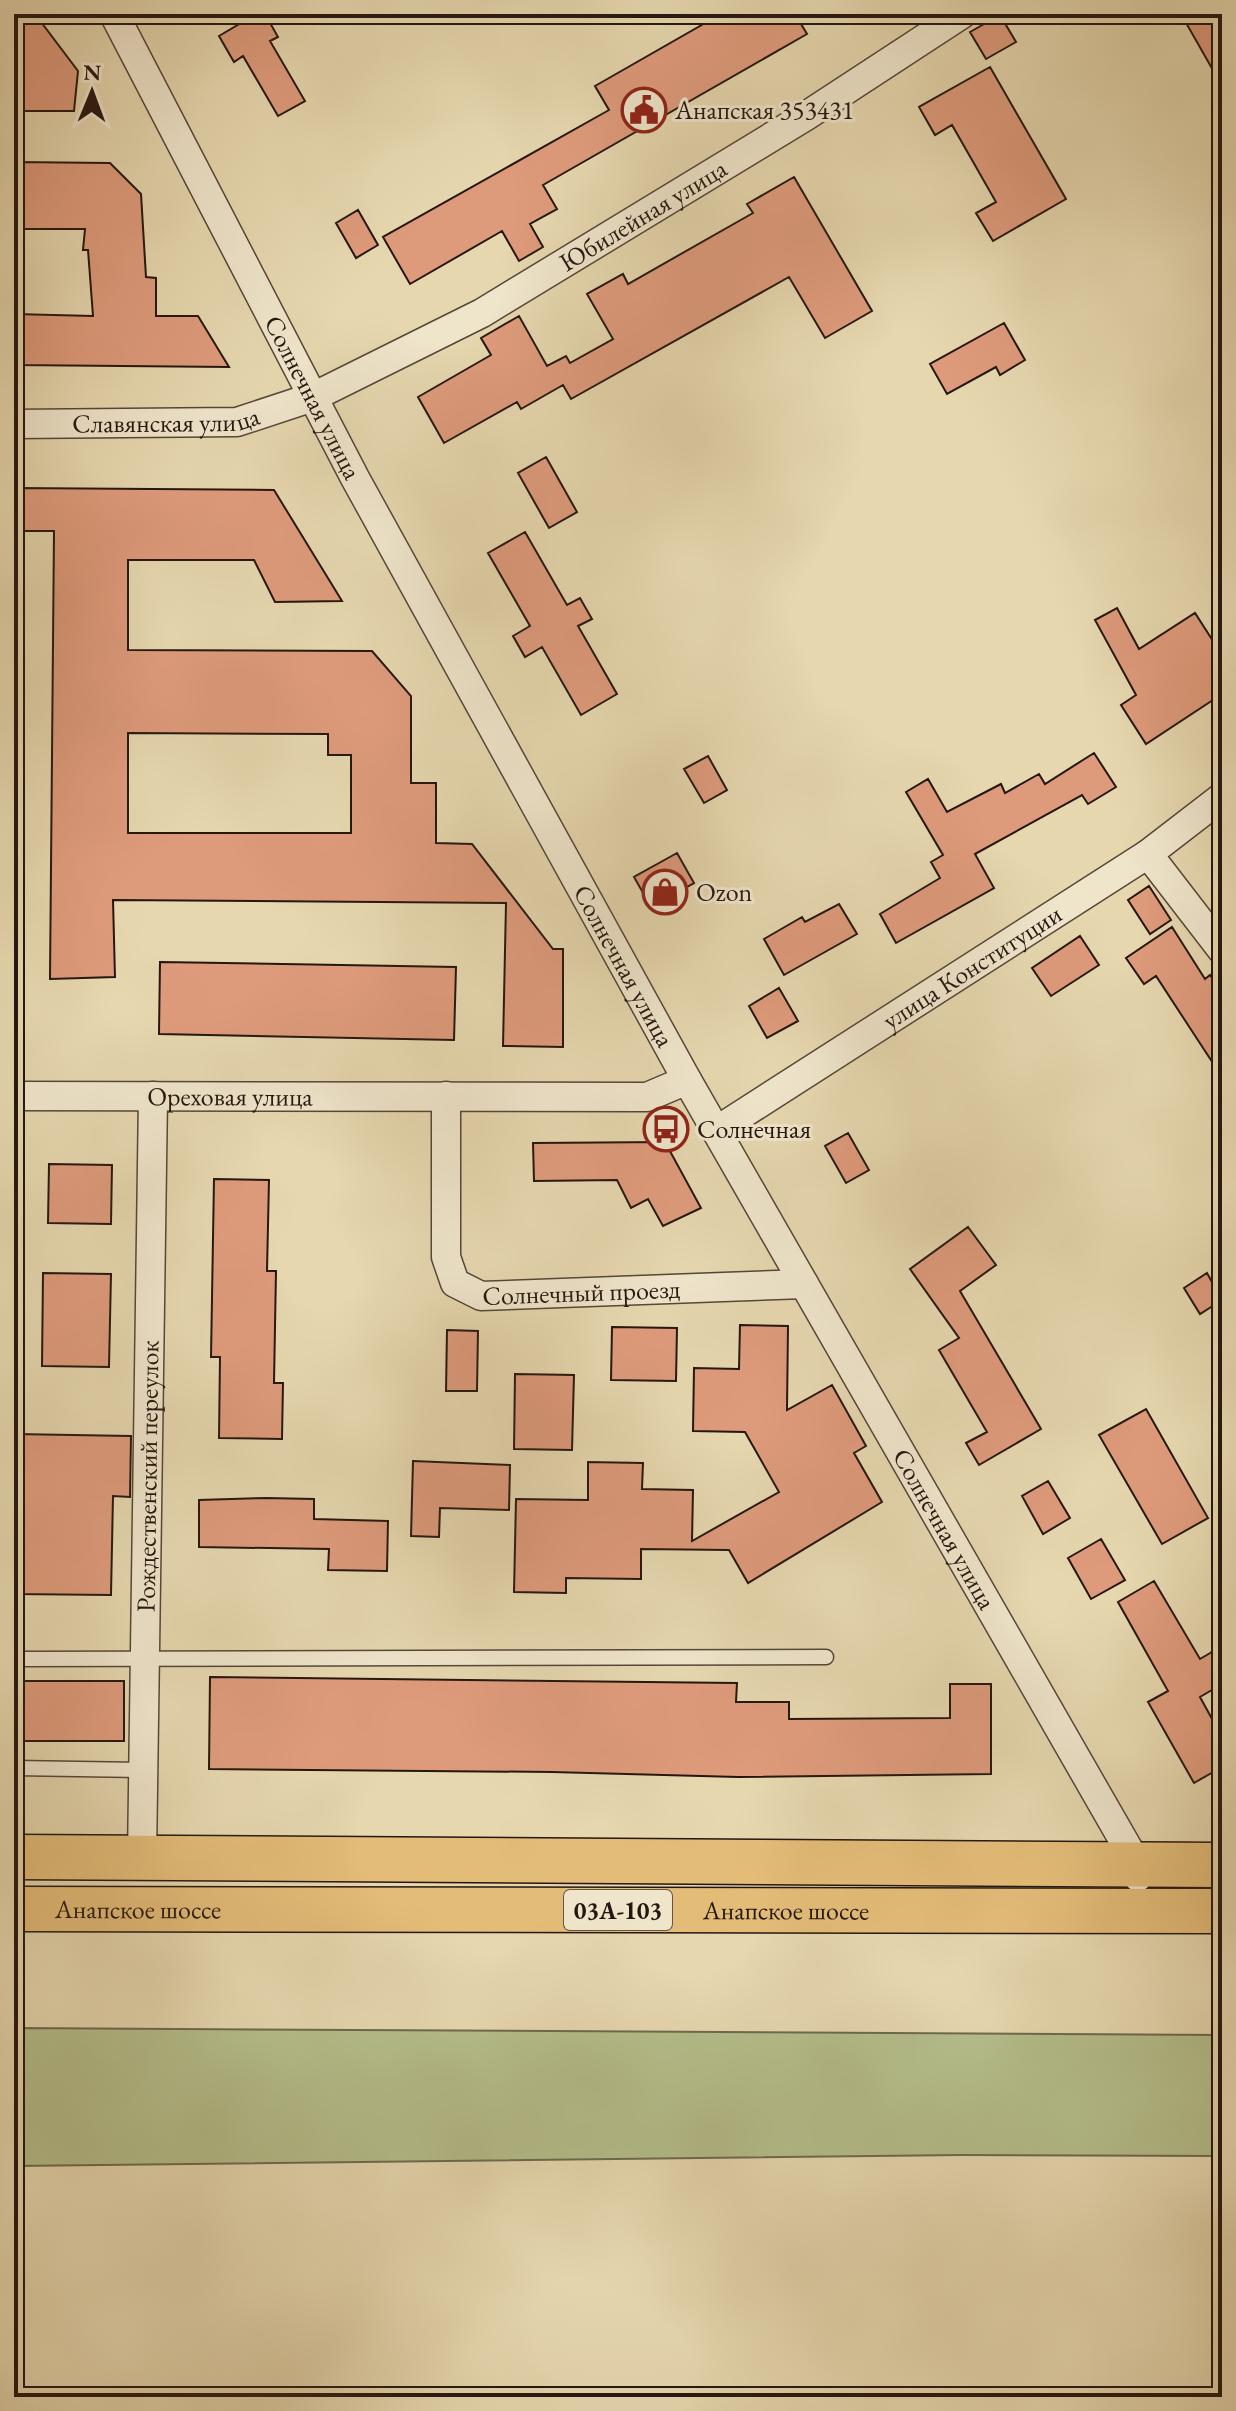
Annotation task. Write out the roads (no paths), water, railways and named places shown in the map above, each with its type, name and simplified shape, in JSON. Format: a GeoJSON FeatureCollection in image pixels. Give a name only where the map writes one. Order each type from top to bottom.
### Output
{"type":"FeatureCollection","features":[{"type":"Feature","properties":{"kind":"main road","name":"Анапское шоссе"},"geometry":{"type":"LineString","coordinates":[[14,1857],[1137,1864]]}},
{"type":"Feature","properties":{"kind":"main road","name":"03А-103"},"geometry":{"type":"LineString","coordinates":[[1137,1864],[1222,1865]]}},
{"type":"Feature","properties":{"kind":"main road","name":"Анапское шоссе"},"geometry":{"type":"LineString","coordinates":[[14,1909],[1222,1911]]}},
{"type":"Feature","properties":{"kind":"street","name":"Солнечная улица"},"geometry":{"type":"LineString","coordinates":[[114,14],[313,397],[687,1080],[1137,1864],[1140,1911]]}},
{"type":"Feature","properties":{"kind":"street","name":"Юбилейная улица"},"geometry":{"type":"LineString","coordinates":[[313,397],[482,313],[806,116],[962,14]]}},
{"type":"Feature","properties":{"kind":"street","name":"Славянская улица"},"geometry":{"type":"LineString","coordinates":[[14,424],[237,422],[313,397]]}},
{"type":"Feature","properties":{"kind":"street","name":"улица Конституции"},"geometry":{"type":"LineString","coordinates":[[716,1131],[1148,854],[1222,797]]}},
{"type":"Feature","properties":{"kind":"street"},"geometry":{"type":"LineString","coordinates":[[1148,854],[1222,950]]}},
{"type":"Feature","properties":{"kind":"street","name":"Ореховая улица"},"geometry":{"type":"LineString","coordinates":[[14,1096],[647,1097],[687,1080]]}},
{"type":"Feature","properties":{"kind":"street","name":"Рождественский переулок"},"geometry":{"type":"LineString","coordinates":[[142,1858],[142,1661],[153,1096]]}},
{"type":"Feature","properties":{"kind":"street","name":"Солнечный проезд"},"geometry":{"type":"LineString","coordinates":[[446,1096],[446,1257],[455,1283],[468,1290],[481,1296],[804,1284]]}},
{"type":"Feature","properties":{"kind":"lane"},"geometry":{"type":"LineString","coordinates":[[14,1659],[826,1657]]}},
{"type":"Feature","properties":{"kind":"lane"},"geometry":{"type":"LineString","coordinates":[[14,1768],[142,1770]]}},
{"type":"Feature","properties":{"kind":"place","name":"Анапская 353431"},"geometry":{"type":"Point","coordinates":[644,110]}},
{"type":"Feature","properties":{"kind":"place","name":"Ozon"},"geometry":{"type":"Point","coordinates":[665,892]}},
{"type":"Feature","properties":{"kind":"place","name":"Солнечная"},"geometry":{"type":"Point","coordinates":[666,1129]}}]}
